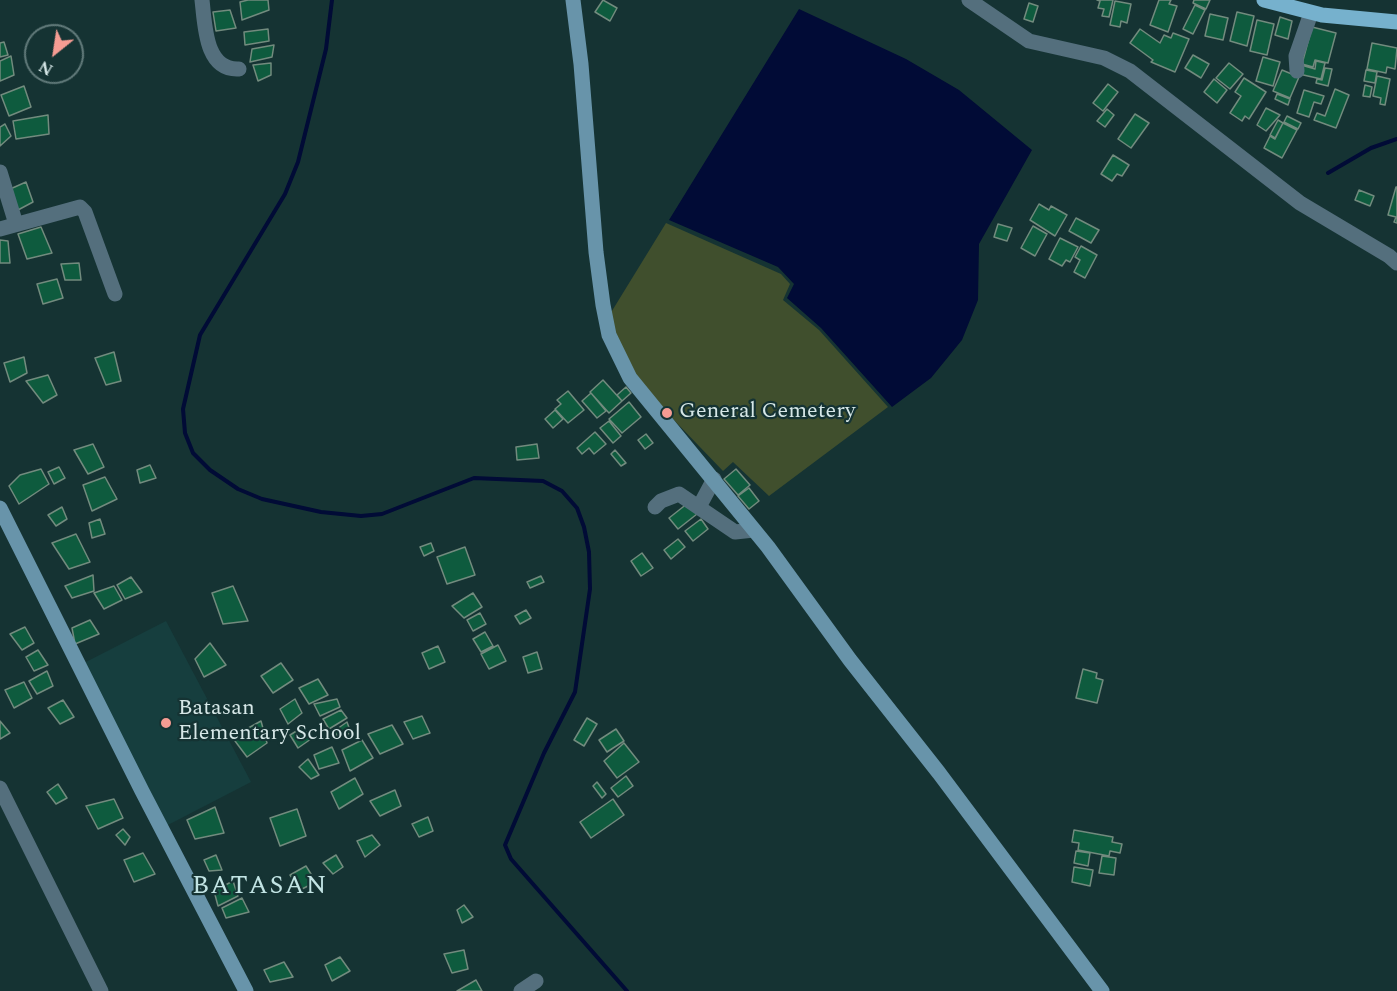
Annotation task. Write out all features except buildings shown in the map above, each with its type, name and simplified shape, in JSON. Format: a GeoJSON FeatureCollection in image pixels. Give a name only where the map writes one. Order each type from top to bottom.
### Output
{"type":"FeatureCollection","features":[{"type":"Feature","properties":{"kind":"main road"},"geometry":{"type":"LineString","coordinates":[[1264,0],[1311,13],[1397,22]]}},
{"type":"Feature","properties":{"kind":"street"},"geometry":{"type":"LineString","coordinates":[[202,0],[212,54],[217,64],[228,69],[239,69]]}},
{"type":"Feature","properties":{"kind":"street"},"geometry":{"type":"LineString","coordinates":[[573,0],[581,64],[596,252],[609,335],[630,378],[754,530],[1102,991]]}},
{"type":"Feature","properties":{"kind":"street"},"geometry":{"type":"LineString","coordinates":[[969,0],[1029,41],[1104,58],[1130,71],[1300,203],[1397,263]]}},
{"type":"Feature","properties":{"kind":"street"},"geometry":{"type":"LineString","coordinates":[[1298,71],[1296,56],[1311,13]]}},
{"type":"Feature","properties":{"kind":"street"},"geometry":{"type":"LineString","coordinates":[[0,172],[16,224]]}},
{"type":"Feature","properties":{"kind":"street"},"geometry":{"type":"LineString","coordinates":[[0,229],[81,207],[86,212],[115,294]]}},
{"type":"Feature","properties":{"kind":"street"},"geometry":{"type":"LineString","coordinates":[[699,507],[714,479]]}},
{"type":"Feature","properties":{"kind":"street"},"geometry":{"type":"LineString","coordinates":[[655,507],[661,501],[679,495],[735,532],[754,530]]}},
{"type":"Feature","properties":{"kind":"street"},"geometry":{"type":"LineString","coordinates":[[0,508],[104,718],[246,991]]}},
{"type":"Feature","properties":{"kind":"street"},"geometry":{"type":"LineString","coordinates":[[0,788],[101,991]]}},
{"type":"Feature","properties":{"kind":"street"},"geometry":{"type":"LineString","coordinates":[[521,991],[536,981]]}},
{"type":"Feature","properties":{"kind":"shaded area","name":"Batasan Elementary School"},"geometry":{"type":"Polygon","coordinates":[[[166,621],[251,782],[164,827],[82,664],[166,621]]]}},
{"type":"Feature","properties":{"kind":"green space"},"geometry":{"type":"Polygon","coordinates":[[[666,223],[781,274],[790,284],[783,300],[819,330],[888,407],[769,496],[733,462],[723,471],[648,393],[630,370],[607,319],[666,223]]]}},
{"type":"Feature","properties":{"kind":"water"},"geometry":{"type":"Polygon","coordinates":[[[799,9],[906,59],[959,90],[1032,150],[979,244],[978,300],[962,340],[931,378],[892,407],[821,328],[787,298],[794,284],[778,267],[669,220],[799,9]]]}},
{"type":"Feature","properties":{"kind":"waterway"},"geometry":{"type":"LineString","coordinates":[[332,0],[326,49],[298,162],[285,194],[200,335],[183,409],[185,433],[193,453],[210,470],[238,489],[262,499],[321,512],[361,516],[382,514],[474,478],[543,481],[562,491],[577,508],[589,552],[590,589],[575,692],[544,753],[505,845],[511,859],[627,991]]}},
{"type":"Feature","properties":{"kind":"waterway"},"geometry":{"type":"LineString","coordinates":[[1328,173],[1371,148],[1397,139]]}},
{"type":"Feature","properties":{"kind":"place","name":"General Cemetery"},"geometry":{"type":"Point","coordinates":[667,413]}},
{"type":"Feature","properties":{"kind":"place","name":"Batasan Elementary School"},"geometry":{"type":"Point","coordinates":[166,723]}},
{"type":"Feature","properties":{"kind":"district","name":"BATASAN"},"geometry":{"type":"Point","coordinates":[260,888]}}]}
